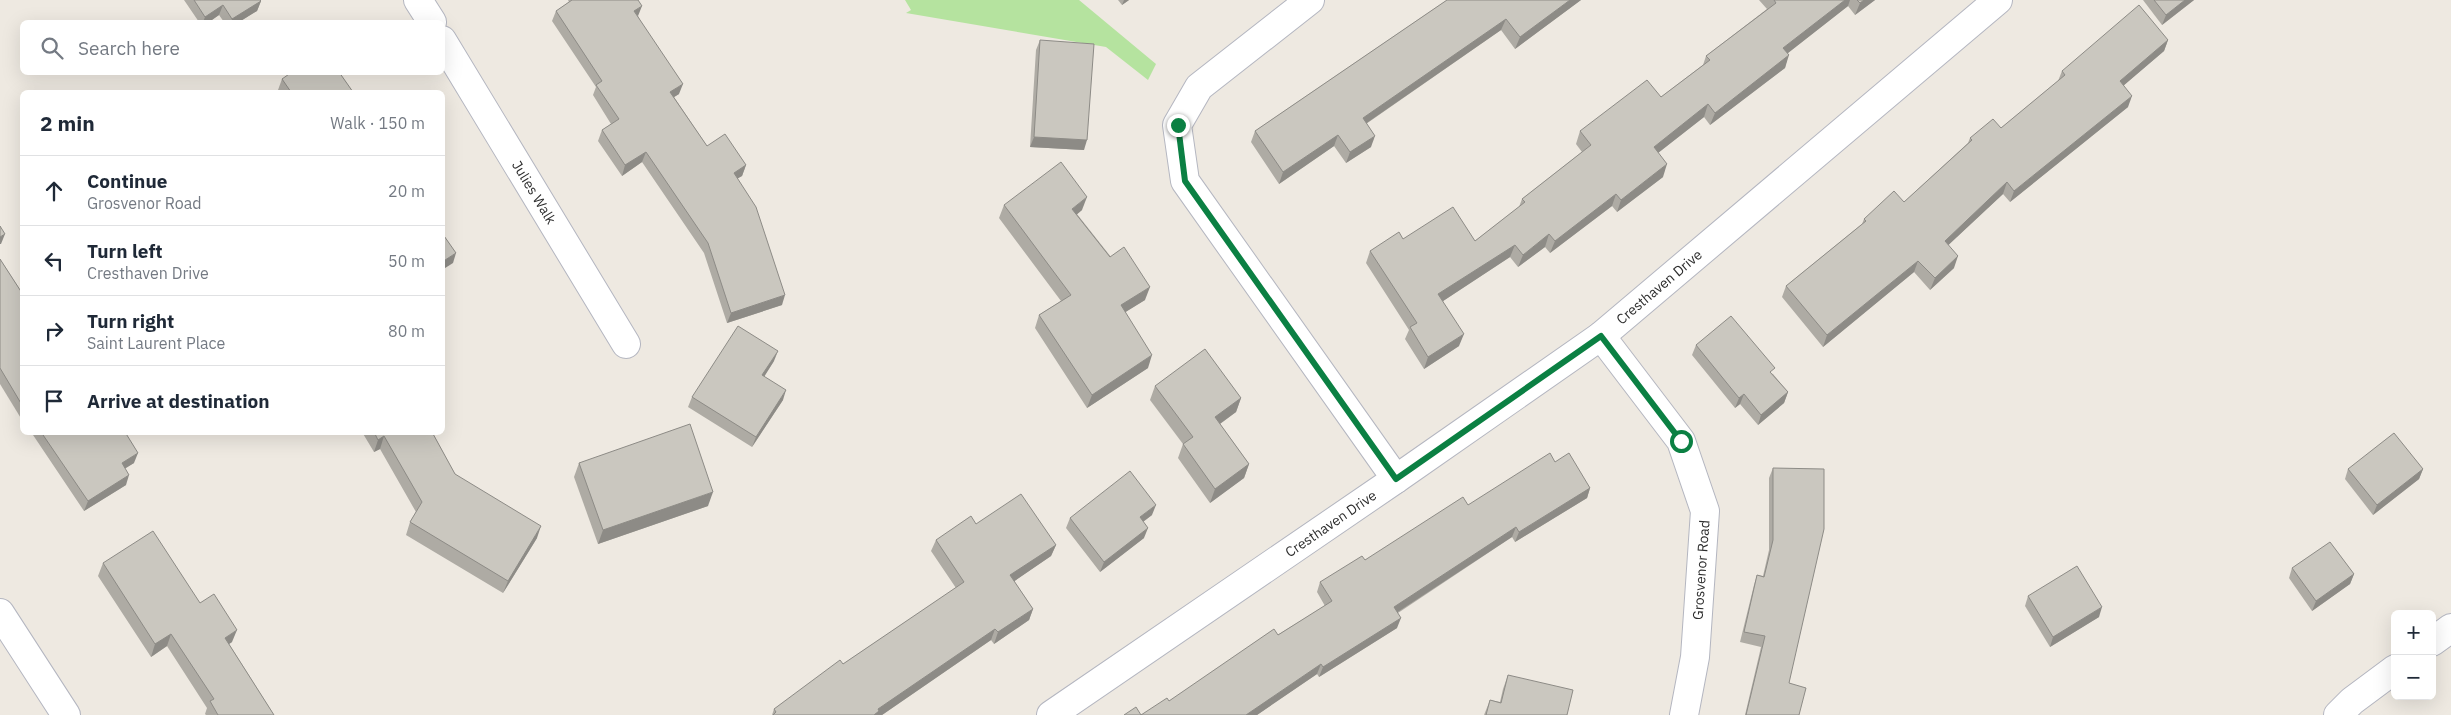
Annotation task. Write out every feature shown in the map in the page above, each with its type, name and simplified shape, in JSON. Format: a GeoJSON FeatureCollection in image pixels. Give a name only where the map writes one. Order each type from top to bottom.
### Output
{"type":"FeatureCollection","features":[{"type":"Feature","properties":{"kind":"street"},"geometry":{"type":"LineString","coordinates":[[418,0],[431,20]]}},
{"type":"Feature","properties":{"kind":"street"},"geometry":{"type":"LineString","coordinates":[[1310,0],[1199,87],[1178,125],[1185,181],[1396,479]]}},
{"type":"Feature","properties":{"kind":"street","name":"Cresthaven Drive"},"geometry":{"type":"LineString","coordinates":[[1051,715],[1601,336],[1998,0]]}},
{"type":"Feature","properties":{"kind":"street","name":"Julies Walk"},"geometry":{"type":"LineString","coordinates":[[445,45],[626,344]]}},
{"type":"Feature","properties":{"kind":"street","name":"Grosvenor Road"},"geometry":{"type":"LineString","coordinates":[[1601,336],[1681,441],[1704,511],[1695,657],[1684,715]]}},
{"type":"Feature","properties":{"kind":"street"},"geometry":{"type":"LineString","coordinates":[[0,613],[66,715]]}},
{"type":"Feature","properties":{"kind":"street"},"geometry":{"type":"LineString","coordinates":[[2436,639],[2451,628]]}},
{"type":"Feature","properties":{"kind":"street"},"geometry":{"type":"LineString","coordinates":[[2338,715],[2352,701],[2391,672]]}},
{"type":"Feature","properties":{"kind":"green space"},"geometry":{"type":"Polygon","coordinates":[[[905,0],[1079,0],[1156,64],[1148,80],[1106,47],[906,13],[911,10],[905,0]]]}},
{"type":"Feature","properties":{"kind":"building"},"geometry":{"type":"Polygon","coordinates":[[[194,0],[261,1],[232,19],[223,5],[205,17],[194,0]]]}},
{"type":"Feature","properties":{"kind":"building"},"geometry":{"type":"Polygon","coordinates":[[[572,0],[638,0],[642,6],[634,11],[683,84],[670,92],[707,146],[725,134],[746,165],[734,173],[756,207],[785,295],[731,313],[708,243],[646,152],[625,165],[602,130],[619,119],[596,85],[602,81],[556,11],[572,0]]]}},
{"type":"Feature","properties":{"kind":"building"},"geometry":{"type":"Polygon","coordinates":[[[1447,0],[1570,0],[1520,37],[1506,19],[1363,118],[1375,136],[1350,152],[1338,135],[1283,172],[1255,131],[1447,0]]]}},
{"type":"Feature","properties":{"kind":"building"},"geometry":{"type":"Polygon","coordinates":[[[1774,0],[1845,0],[1783,48],[1789,55],[1715,113],[1708,104],[1654,147],[1667,164],[1621,200],[1616,194],[1555,241],[1549,234],[1523,255],[1515,245],[1438,294],[1464,334],[1428,357],[1410,327],[1417,323],[1370,251],[1399,232],[1403,239],[1453,207],[1475,241],[1525,202],[1522,199],[1591,145],[1580,131],[1647,80],[1661,97],[1710,60],[1706,56],[1776,3],[1774,0]]]}},
{"type":"Feature","properties":{"kind":"building"},"geometry":{"type":"Polygon","coordinates":[[[2154,0],[2185,0],[2166,15],[2154,0]]]}},
{"type":"Feature","properties":{"kind":"building"},"geometry":{"type":"Polygon","coordinates":[[[2139,5],[2168,40],[2120,81],[2132,96],[2014,191],[2007,182],[1945,241],[1958,256],[1935,278],[1918,261],[1827,335],[1786,286],[1866,221],[1864,219],[1894,191],[1904,202],[1972,140],[1970,138],[1993,119],[2001,128],[2065,75],[2062,71],[2139,5]]]}},
{"type":"Feature","properties":{"kind":"building"},"geometry":{"type":"Polygon","coordinates":[[[1040,40],[1094,44],[1087,140],[1034,137],[1040,40]]]}},
{"type":"Feature","properties":{"kind":"building"},"geometry":{"type":"Polygon","coordinates":[[[288,75],[341,75],[352,90],[290,90],[282,79],[288,75]]]}},
{"type":"Feature","properties":{"kind":"building"},"geometry":{"type":"Polygon","coordinates":[[[1061,162],[1087,197],[1072,209],[1110,257],[1124,247],[1150,287],[1121,305],[1152,355],[1092,395],[1039,315],[1071,295],[1004,205],[1061,162]]]}},
{"type":"Feature","properties":{"kind":"building"},"geometry":{"type":"Polygon","coordinates":[[[0,226],[5,234],[0,237],[0,226]]]}},
{"type":"Feature","properties":{"kind":"building"},"geometry":{"type":"Polygon","coordinates":[[[445,237],[456,253],[445,260],[445,237]]]}},
{"type":"Feature","properties":{"kind":"building"},"geometry":{"type":"Polygon","coordinates":[[[0,259],[20,290],[20,402],[0,368],[0,259]]]}},
{"type":"Feature","properties":{"kind":"building"},"geometry":{"type":"Polygon","coordinates":[[[1731,316],[1775,368],[1770,372],[1788,392],[1761,415],[1744,394],[1739,398],[1696,345],[1731,316]]]}},
{"type":"Feature","properties":{"kind":"building"},"geometry":{"type":"Polygon","coordinates":[[[738,326],[778,351],[762,375],[786,390],[756,437],[692,397],[738,326]]]}},
{"type":"Feature","properties":{"kind":"building"},"geometry":{"type":"Polygon","coordinates":[[[1205,349],[1241,398],[1215,417],[1249,464],[1215,489],[1183,444],[1193,437],[1155,386],[1205,349]]]}},
{"type":"Feature","properties":{"kind":"building"},"geometry":{"type":"Polygon","coordinates":[[[690,424],[713,492],[603,530],[579,463],[690,424]]]}},
{"type":"Feature","properties":{"kind":"building"},"geometry":{"type":"Polygon","coordinates":[[[2394,433],[2423,469],[2377,505],[2348,469],[2394,433]]]}},
{"type":"Feature","properties":{"kind":"building"},"geometry":{"type":"Polygon","coordinates":[[[43,435],[127,435],[138,453],[122,463],[129,475],[88,501],[43,435]]]}},
{"type":"Feature","properties":{"kind":"building"},"geometry":{"type":"Polygon","coordinates":[[[376,435],[434,435],[455,474],[541,526],[508,581],[410,522],[422,502],[384,436],[378,440],[376,435]]]}},
{"type":"Feature","properties":{"kind":"building"},"geometry":{"type":"Polygon","coordinates":[[[1550,453],[1555,462],[1569,453],[1590,488],[1519,532],[1516,527],[1394,607],[1401,618],[1323,667],[1321,664],[1246,715],[1141,715],[1167,698],[1169,701],[1274,629],[1278,635],[1332,601],[1320,582],[1362,556],[1365,560],[1463,497],[1468,505],[1550,453]]]}},
{"type":"Feature","properties":{"kind":"building"},"geometry":{"type":"Polygon","coordinates":[[[1773,468],[1824,469],[1824,529],[1789,683],[1806,688],[1799,715],[1746,715],[1765,636],[1744,632],[1757,575],[1764,577],[1773,540],[1773,468]]]}},
{"type":"Feature","properties":{"kind":"building"},"geometry":{"type":"Polygon","coordinates":[[[1130,471],[1156,505],[1140,517],[1148,528],[1104,562],[1070,518],[1130,471]]]}},
{"type":"Feature","properties":{"kind":"building"},"geometry":{"type":"Polygon","coordinates":[[[1021,494],[1056,545],[1010,575],[1033,609],[998,632],[995,629],[878,709],[879,711],[874,715],[773,715],[776,712],[774,709],[840,660],[843,664],[964,582],[936,540],[971,516],[976,524],[1021,494]]]}},
{"type":"Feature","properties":{"kind":"building"},"geometry":{"type":"Polygon","coordinates":[[[153,531],[200,603],[214,594],[237,630],[225,638],[274,715],[218,715],[210,701],[214,699],[171,634],[155,644],[103,563],[153,531]]]}},
{"type":"Feature","properties":{"kind":"building"},"geometry":{"type":"Polygon","coordinates":[[[2330,542],[2354,574],[2316,601],[2292,568],[2330,542]]]}},
{"type":"Feature","properties":{"kind":"building"},"geometry":{"type":"Polygon","coordinates":[[[2077,566],[2102,607],[2053,637],[2028,596],[2077,566]]]}},
{"type":"Feature","properties":{"kind":"building"},"geometry":{"type":"Polygon","coordinates":[[[1508,675],[1573,690],[1567,715],[1486,715],[1490,700],[1501,703],[1508,675]]]}},
{"type":"Feature","properties":{"kind":"building"},"geometry":{"type":"Polygon","coordinates":[[[1136,707],[1141,715],[1124,715],[1136,707]]]}},
{"type":"Feature","properties":{"kind":"route"},"geometry":{"type":"LineString","coordinates":[[1178,125],[1185,181],[1396,479],[1601,336],[1681,441]]}}]}
